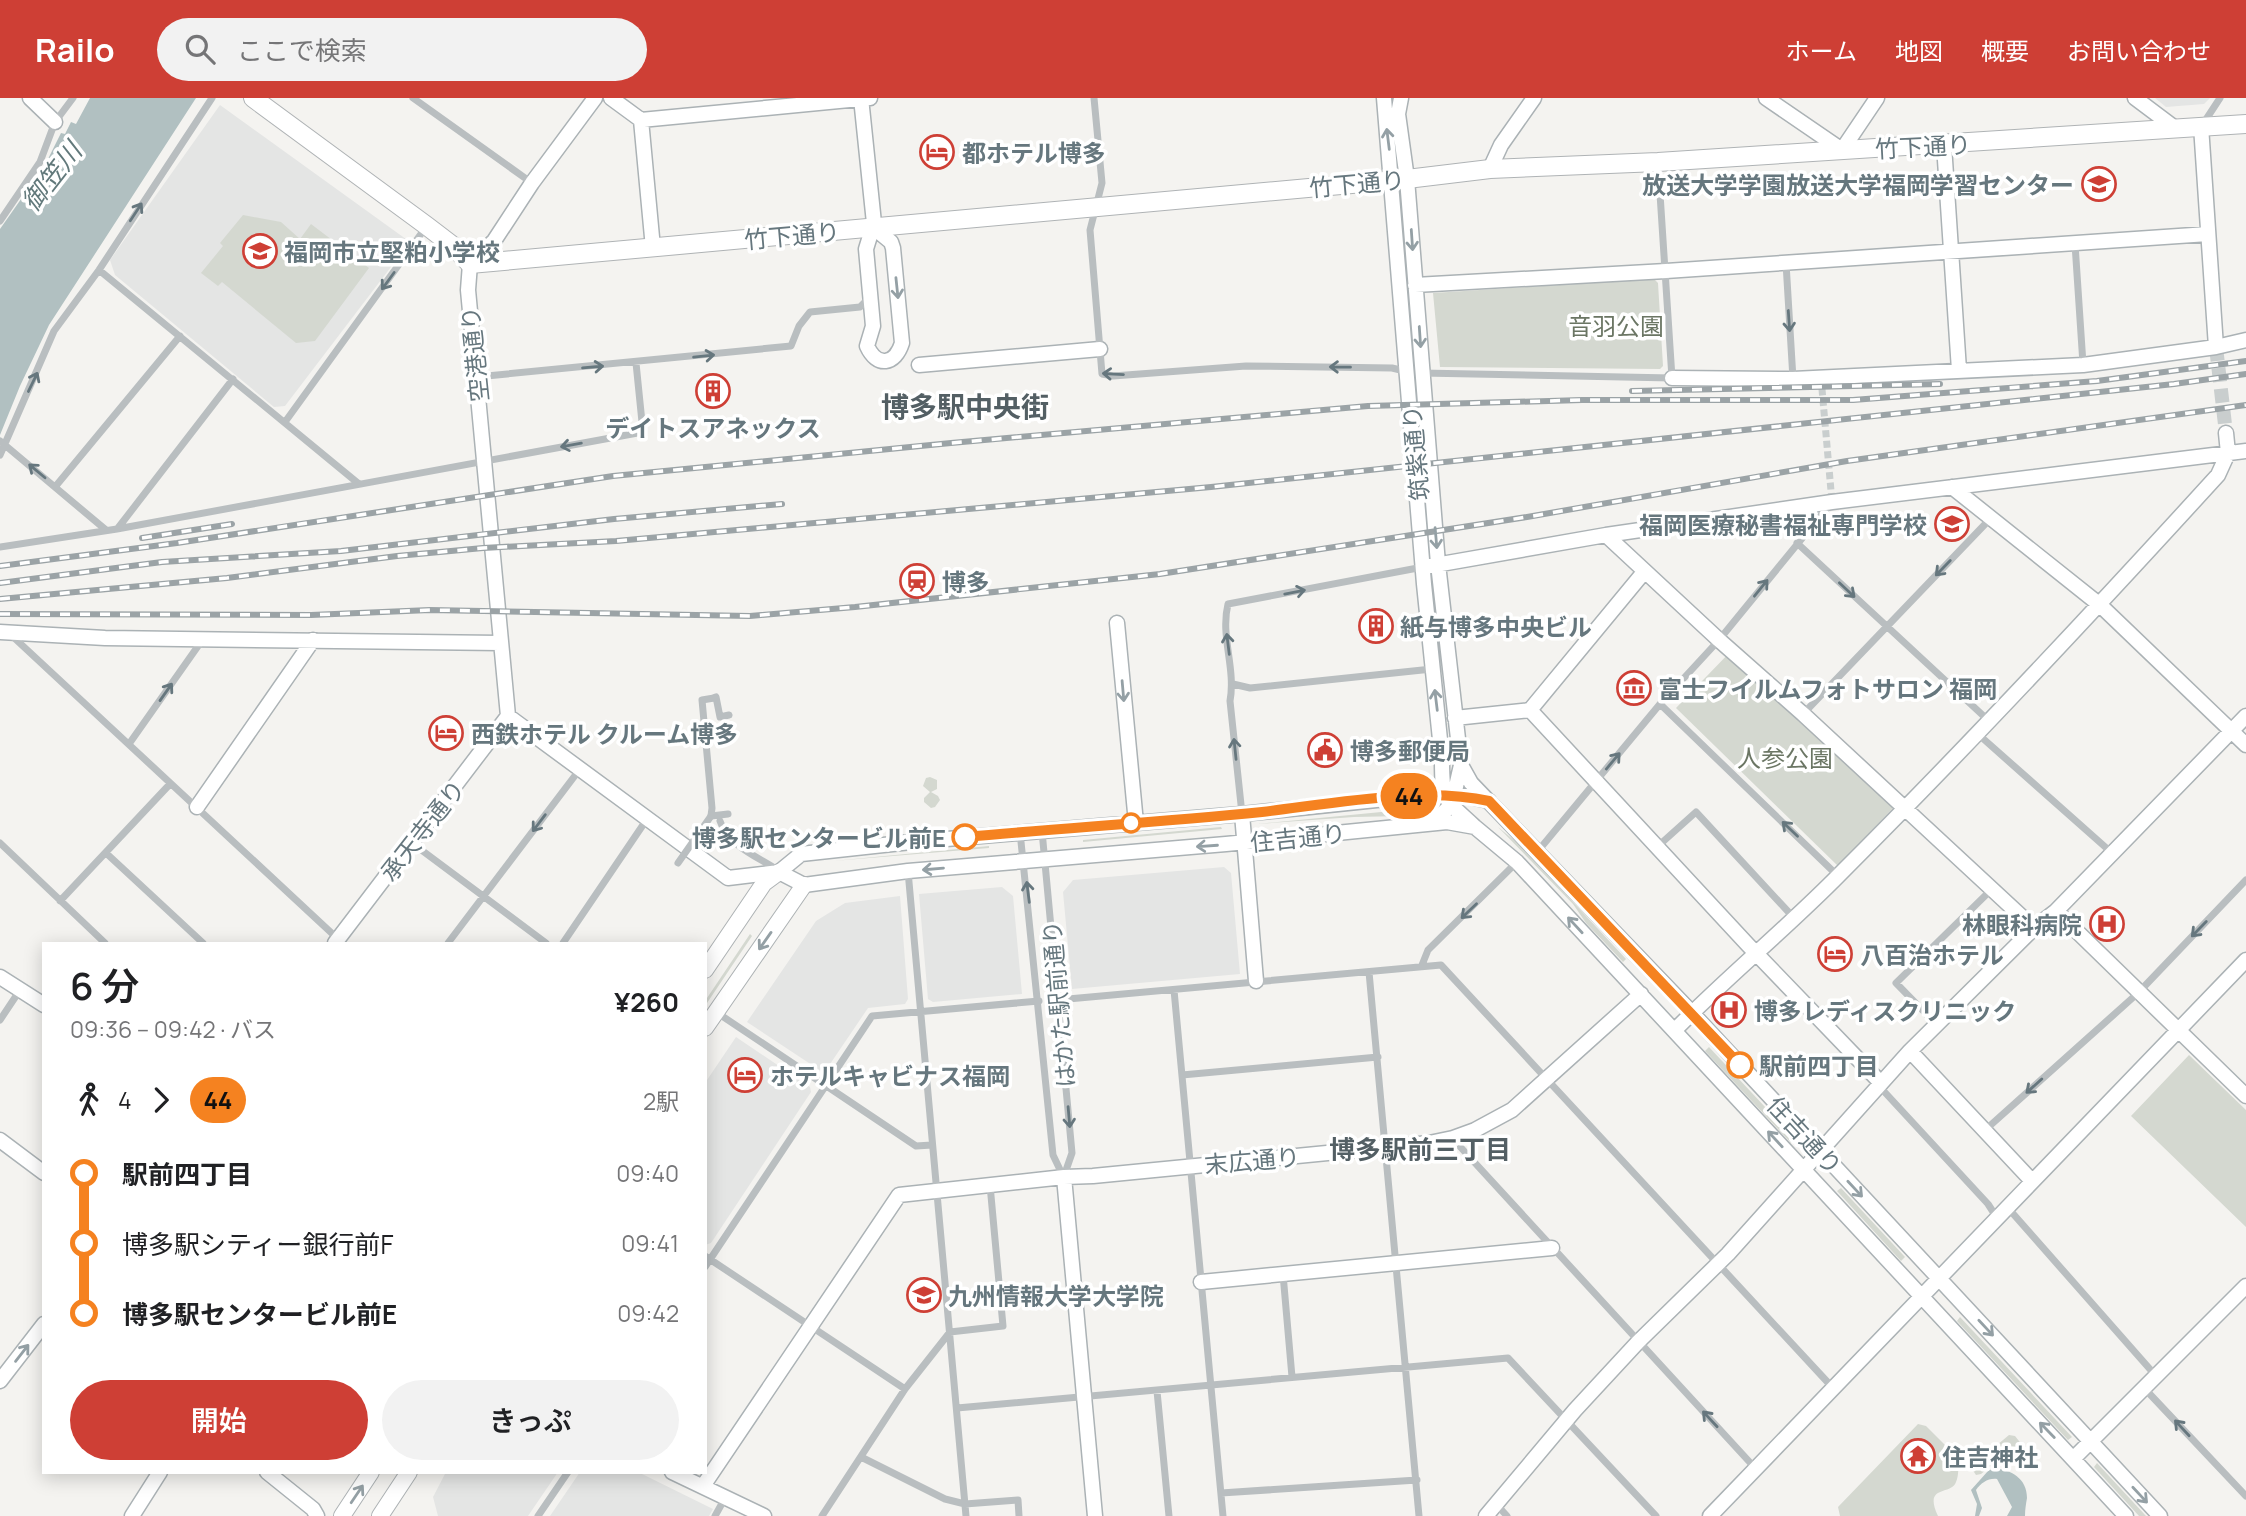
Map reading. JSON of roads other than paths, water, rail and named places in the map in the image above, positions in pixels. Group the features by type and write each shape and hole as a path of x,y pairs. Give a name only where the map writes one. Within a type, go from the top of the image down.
{"highway":[{"path":"253,98 427,226 453,246 470,264"},
{"name":"竹下通り","path":"470,264 1490,169 1944,145 2246,124"}],"main road":[{"path":"707,967 765,883 779,872"},
{"path":"707,1025 804,885"},
{"path":"342,1516 370,1474"},
{"path":"380,1516 408,1474"}],"street":[{"path":"30,98 55,122"},
{"path":"0,221 3,207 40,162 55,122 73,98"},
{"path":"0,455 2,443 54,331 99,270 212,98"},
{"path":"413,98 532,183"},
{"path":"470,264 494,240 595,98"},
{"path":"611,98 641,120 870,98"},
{"path":"861,98 874,228 866,249 873,326 867,346 872,356 881,361 891,360 899,354 902,343 893,248 891,242 874,228"},
{"path":"1094,98 1102,183 1090,230 1102,374 1113,376 1246,366 1793,379 2083,365 2216,347 2246,340"},
{"name":"筑紫通り","path":"1384,98 1415,285 1415,372"},
{"name":"筑紫通り","path":"1401,98 1398,114 1399,179 1431,566 1432,669 1442,768 1450,800"},
{"path":"1490,169 1502,145 1534,98"},
{"path":"1766,98 1842,150 1877,98"},
{"path":"2135,98 2175,128"},
{"path":"2216,347 2201,126 2220,98"},
{"path":"641,120 653,247"},
{"path":"1944,145 1959,370"},
{"path":"1658,162 1672,378"},
{"path":"285,422 427,226"},
{"path":"1415,285 1666,271 2208,234"},
{"path":"2075,244 2083,365"},
{"path":"1786,262 1793,379"},
{"name":"空港通り","path":"470,264 468,290 508,716"},
{"path":"99,270 359,484"},
{"path":"476,377 791,346 799,326 810,312 860,307 870,297"},
{"path":"55,486 180,336"},
{"path":"919,365 1100,349"},
{"path":"0,547 117,529 643,432 636,363"},
{"path":"117,529 233,379"},
{"path":"1675,1030 1839,876 1979,735 2100,605 2218,475 2228,453 2226,433"},
{"path":"2,443 106,530"},
{"path":"1256,981 1230,701 1233,684 1225,618 1228,604 1606,535 1832,502 2246,451"},
{"path":"1952,487 2100,605 2246,745"},
{"path":"1538,851 1660,704 1719,640 1832,502"},
{"path":"1803,714 1990,519"},
{"path":"1606,535 2034,928"},
{"path":"1797,543 1990,722"},
{"name":"筑紫通り","path":"1431,566 1461,765 1450,800"},
{"path":"1455,718 1530,710 1644,572"},
{"path":"1117,623 1136,823"},
{"path":"3,631 105,638 500,643"},
{"path":"3,631 197,807 336,941"},
{"path":"129,744 203,639"},
{"path":"197,807 313,640"},
{"path":"1233,684 1250,688 1432,669"},
{"path":"678,863 711,816 702,700 716,697 720,716 729,715"},
{"path":"1660,704 1839,876"},
{"path":"1530,710 1988,1204 2003,1213 2157,1376"},
{"path":"508,716 729,878 779,872"},
{"name":"承天寺通り","path":"336,941 508,716"},
{"path":"1486,1516 1567,1419 1638,1342 1718,1263 1910,1051 2034,928 2056,911 2246,716"},
{"path":"1979,735 2112,853"},
{"path":"1461,765 1471,783 1489,801"},
{"path":"1415,796 1438,785 1442,768"},
{"path":"450,942 580,769"},
{"path":"60,901 170,784"},
{"name":"住吉通り","path":"779,872 801,854 1020,832 1242,814 1415,796 1450,800 1466,796 1489,801 1692,1013 2160,1516"},
{"path":"1422,825 1435,821 1450,800 1475,827"},
{"path":"1657,847 1696,812 1794,918"},
{"path":"711,816 728,814"},
{"path":"564,942 648,819"},
{"path":"720,821 724,832 732,841 804,885"},
{"name":"住吉通り","path":"804,885 1044,858 1447,822 1475,827 1517,862 2126,1516"},
{"name":"はかた駅前通り","path":"1042,830 1072,1153 1064,1177"},
{"name":"はかた駅前通り","path":"1020,832 1053,1155 1064,1177 1095,1516"},
{"path":"0,843 104,942"},
{"path":"412,843 545,942"},
{"path":"106,853 202,942"},
{"path":"1422,965 1428,950 1517,862"},
{"path":"908,872 966,1516"},
{"path":"1984,1131 2138,993 2246,880"},
{"path":"1937,1025 1896,983 1992,890"},
{"path":"2056,911 2246,1096"},
{"path":"1710,1516 2246,960"},
{"path":"1057,1000 1441,965 1833,1388"},
{"path":"1369,972 1419,1516"},
{"path":"0,977 42,1004"},
{"path":"0,1020 20,990"},
{"path":"1174,990 1223,1516"},
{"name":"末広通り","path":"703,1486 899,1195 936,1189 1385,1148 1453,1138 1494,1121 1512,1110 1641,994"},
{"path":"905,1389 708,1257 827,1086 872,1016 1039,1002"},
{"path":"716,1012 916,1146 932,1145"},
{"path":"1910,1051 2032,1181"},
{"path":"1182,1075 1378,1056"},
{"path":"1453,1138 1756,1469"},
{"path":"0,1140 42,1171"},
{"path":"822,1516 905,1389 950,1332 1003,1326 990,1185"},
{"path":"1201,1282 1552,1248"},
{"path":"1283,1274 1292,1377"},
{"path":"2074,1458 2246,1286"},
{"path":"0,1381 42,1327"},
{"path":"957,1408 1508,1357 1656,1516"},
{"path":"2145,1389 2246,1496"},
{"path":"1157,1391 1169,1516"},
{"path":"861,1457 944,1499 965,1504 1018,1500 1019,1516"},
{"path":"132,1516 159,1474"},
{"path":"269,1474 313,1509 317,1516"},
{"path":"538,1516 567,1474"},
{"path":"677,1474 764,1516"},
{"path":"1220,1493 1417,1480"},
{"path":"715,1516 725,1497"},
{"path":"1497,1504 1507,1516"}],"water":[{"name":"御笠川","path":"90,98 196,98 49,325 0,435 0,229 45,165 61,133 65,134 71,122 76,124"},
{"path":"1994,1468 2012,1473 2021,1480 2027,1498 2025,1516 2007,1516 2012,1507 1997,1479 1994,1479 1980,1485 1976,1490 1982,1508 1979,1516 1975,1516 1977,1504 1971,1490"}],"tunnel":[{"path":"2216,347 2226,433"},
{"path":"1821,378 1832,502"}],"railway":[{"path":"0,566 177,543 613,476 951,443 1368,406 1582,400 1853,400 2097,381 2246,361"},
{"path":"0,599 227,578 483,548 616,541 1211,487 2174,384 2246,374"},
{"path":"1632,391 1940,384"},
{"path":"0,614 311,615 430,610 750,616 855,607 1160,574 1527,517 1847,461 2246,405"},
{"path":"0,583 162,562 341,551 614,519 782,504"},
{"path":"142,538 232,524"}],"place":[{"name":"都ホテル博多","path":"937,152"},
{"name":"放送大学学園放送大学福岡学習センター","path":"2099,184"},
{"name":"福岡市立堅粕小学校","path":"260,251"},
{"name":"デイトスアネックス","path":"713,391"},
{"name":"福岡医療秘書福祉専門学校","path":"1952,524"},
{"name":"博多","path":"917,581"},
{"name":"紙与博多中央ビル","path":"1376,626"},
{"name":"富士フイルムフォトサロン 福岡","path":"1634,688"},
{"name":"西鉄ホテル クルーム博多","path":"446,733"},
{"name":"博多郵便局","path":"1325,750"},
{"name":"博多駅センタービル前E","path":"965,837"},
{"name":"林眼科病院","path":"2107,924"},
{"name":"八百治ホテル","path":"1835,954"},
{"name":"博多レディスクリニック","path":"1729,1010"},
{"name":"駅前四丁目","path":"1740,1065"},
{"name":"ホテルキャビナス福岡","path":"745,1075"},
{"name":"九州情報大学大学院","path":"924,1295"},
{"name":"住吉神社","path":"1918,1456"}],"district":[{"name":"博多駅中央街","path":"965,406"},
{"name":"博多駅前三丁目","path":"1420,1149"}],"park label":[{"name":"音羽公園","path":"1616,325"},
{"name":"人参公園","path":"1785,757"}]}
